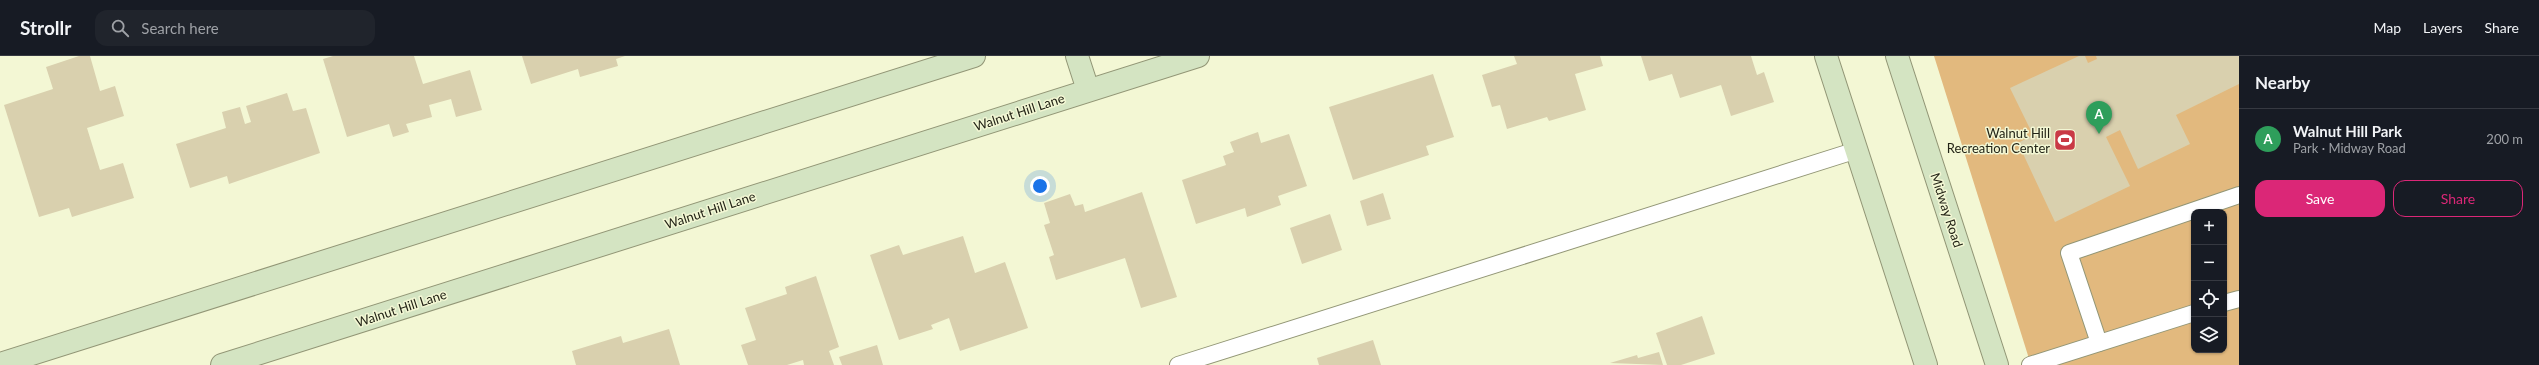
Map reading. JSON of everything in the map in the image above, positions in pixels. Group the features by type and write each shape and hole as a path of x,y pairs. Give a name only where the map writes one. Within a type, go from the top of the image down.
{"main road":[{"path":"0,364 974,56"},
{"path":"1077,56 1088,90"},
{"name":"Walnut Hill Lane","path":"222,365 1198,56"},
{"path":"1826,56 1926,365"},
{"name":"Midway Road","path":"1897,56 1997,365"}],"lane":[{"path":"1178,365 1857,150"},
{"path":"2099,343 2069,253 2239,195"},
{"path":"2227,302 2239,299"},
{"path":"2030,365 2191,314"}],"shaded area":[{"path":"1934,56 2239,56 2239,365 2031,365"}],"building":[{"path":"79,56 90,56 100,91 115,86 124,116 87,128 100,170 123,163 134,198 72,217 69,208 39,217 4,105 53,89 46,67"},
{"path":"333,56 414,56 423,84 470,70 482,110 456,117 451,99 429,105 432,117 406,124 409,132 393,137 389,124 347,137 323,59"},
{"path":"522,56 625,56 616,59 618,66 580,77 578,69 531,84"},
{"path":"1514,56 1600,56 1603,66 1575,74 1586,110 1549,121 1547,117 1507,129 1500,105 1492,107 1482,75 1517,64"},
{"path":"1641,56 1751,56 1757,75 1764,72 1774,102 1731,116 1721,85 1680,98 1672,74 1649,81"},
{"name":"Walnut Hill Recreation Center","path":"2079,56 2085,56 2088,63 2097,59 2096,56 2239,56 2239,84 2176,115 2190,144 2138,169 2120,130 2106,137 2130,186 2055,222 2018,143 2033,135 2010,88"},
{"path":"1433,74 1454,137 1426,146 1429,155 1353,180 1329,107"},
{"path":"287,93 293,111 306,108 320,153 229,184 227,176 190,188 176,144 226,128 222,112 240,107 245,124 251,122 246,106"},
{"path":"1258,132 1261,143 1289,134 1307,186 1278,196 1281,205 1247,217 1245,208 1196,224 1182,180 1226,165 1223,156 1234,152 1230,142"},
{"path":"1142,192 1177,297 1141,308 1125,258 1056,280 1049,257 1054,255 1044,225 1050,223 1044,203 1070,194 1075,206 1083,204 1085,212"},
{"path":"1383,193 1391,219 1367,226 1360,201"},
{"path":"1330,214 1342,250 1302,264 1290,228"},
{"path":"963,236 975,273 1005,262 1028,328 960,351 949,318 931,325 933,329 899,340 870,255 899,245 903,255"},
{"path":"816,276 839,347 829,351 834,365 804,365 803,360 787,365 748,365 741,345 756,340 745,308 787,294 785,287"},
{"path":"1702,316 1715,354 1681,365 1667,365 1656,333"},
{"path":"669,329 680,365 576,365 572,351 621,336 623,343"},
{"path":"1373,340 1381,365 1319,365 1317,358"},
{"path":"877,345 883,365 842,365 839,357"},
{"path":"1659,352 1663,365 1610,363 1637,355 1638,358"}],"place":[{"name":"Walnut Hill Park","path":"2099,134"},
{"name":"Walnut Hill Recreation Center","path":"2065,140"}]}
